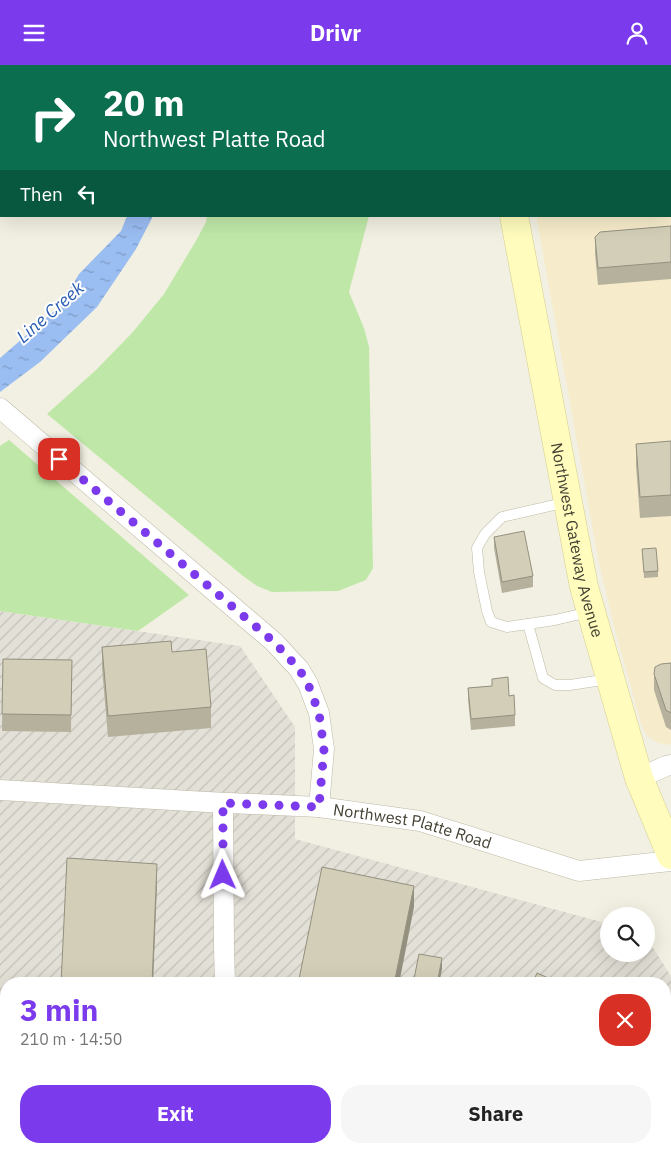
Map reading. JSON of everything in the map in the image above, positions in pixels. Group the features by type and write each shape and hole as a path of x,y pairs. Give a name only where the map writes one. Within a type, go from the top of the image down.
{"main road":[{"name":"Northwest Gateway Avenue","path":"514,217 584,587 640,779 671,855"}],"street":[{"path":"0,408 274,642 299,669 308,684 319,713 324,749 319,807"},
{"path":"640,779 671,765"},
{"name":"Northwest Platte Road","path":"0,790 319,807 420,821 579,871 671,861"},
{"path":"223,803 225,977"}],"lane":[{"path":"568,501 502,517 485,534 478,548 479,572 487,611 491,622 507,627 555,620 591,611"},
{"path":"528,624 543,677 555,685 570,685 611,679"}],"shaded area":[{"path":"537,217 671,217 671,744 669,745 658,743 647,736 642,727 615,630 599,563"},
{"path":"0,611 240,646 295,727 295,839 600,922 600,962 655,962 655,951 671,977 0,977"}],"green space":[{"path":"207,217 369,217 349,292 364,328 369,347 373,568 366,580 338,591 272,592 257,586 47,414 96,370 132,333 164,294 206,222"},
{"path":"9,440 189,595 138,631 0,611 0,446"}],"water":[{"path":"127,217 152,217 136,249 97,307 40,362 0,392 0,358 60,306 79,274 121,231"}],"building":[{"path":"671,226 671,262 598,268 595,237 600,232"},
{"path":"671,441 671,495 640,497 636,444"},
{"path":"524,531 533,576 502,582 494,537"},
{"path":"656,548 658,571 644,572 642,549"},
{"path":"171,641 172,652 206,649 211,707 108,716 102,647"},
{"path":"3,659 72,660 71,715 2,714"},
{"path":"671,663 671,713 666,710 654,674 655,667"},
{"path":"508,677 509,696 514,695 515,715 471,719 468,688 492,686 492,679"},
{"path":"67,858 157,864 152,977 61,977"},
{"path":"322,867 414,886 395,977 299,977"},
{"path":"419,954 442,958 438,977 414,977"},
{"path":"537,973 546,977 535,977"}],"route":[{"path":"59,459 274,642 299,669 308,684 319,713 324,749 319,807 223,803 223,875"}],"water label":[{"name":"Line Creek","path":"50,312"}]}
